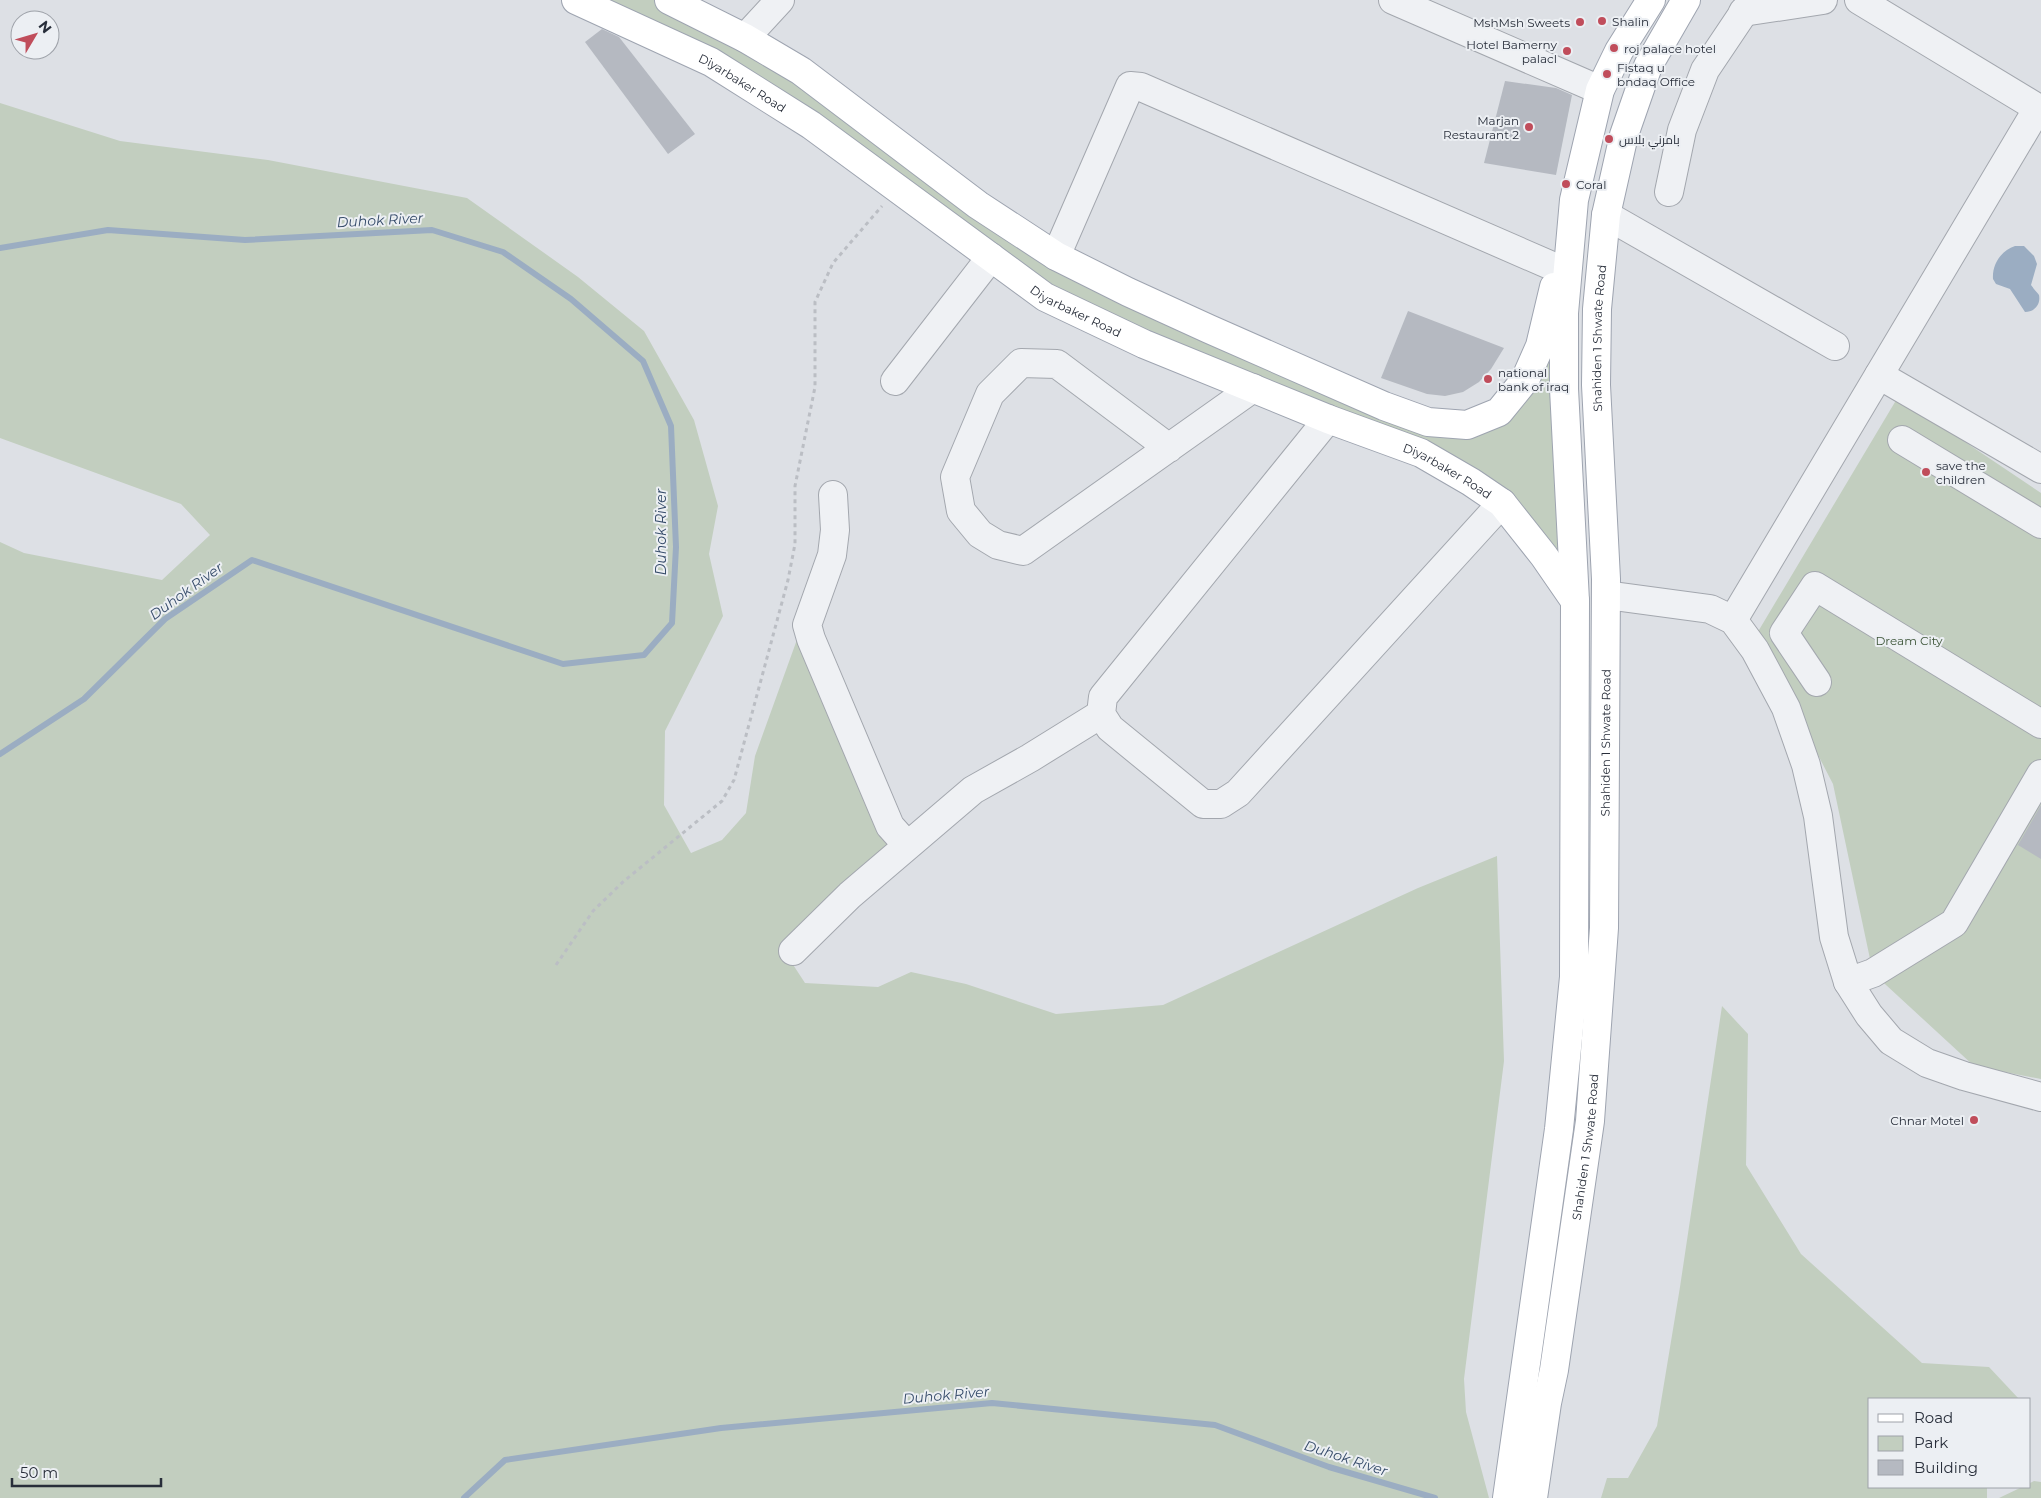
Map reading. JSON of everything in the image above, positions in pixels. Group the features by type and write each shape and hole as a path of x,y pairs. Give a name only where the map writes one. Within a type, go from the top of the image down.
{"main road":[{"name":"Diyarbaker Road","path":"576,0 712,62 812,126 1045,297 1144,344 1328,419 1421,453 1471,482 1502,503 1544,556 1575,601"},
{"path":"669,0 745,38 801,71 978,205 1056,256 1128,292 1256,350 1384,406 1428,422 1467,425 1499,412 1525,380 1540,346 1574,200"},
{"name":"Shahiden 1 Shwate Road","path":"1533,1498 1534,1399 1574,977 1575,601 1564,389 1564,313 1574,200 1600,90 1619,51 1651,0"},
{"name":"Shahiden 1 Shwate Road","path":"1507,1498 1534,1399 1554,1370 1590,1121 1596,1044 1604,928 1606,594 1596,385 1596,309 1606,215 1624,135 1648,66 1686,0"},
{"path":"1248,386 1256,350"}],"street":[{"path":"745,38 780,0"},
{"path":"1669,192 1682,130 1705,70 1747,6 1823,0"},
{"path":"1733,620 2039,109 1859,0"},
{"path":"1404,2 1600,90"},
{"path":"1056,256 1130,86 1141,87 1559,269"},
{"path":"1606,215 1836,346"},
{"path":"895,381 991,257"},
{"path":"1169,448 1057,364 1020,363 990,394 955,477 961,510 980,534 998,545 1023,551 1169,448 1248,386"},
{"path":"1879,375 2041,469"},
{"path":"1328,419 1103,697 1101,714 1110,728 1203,804 1221,804 1238,793 1502,503"},
{"path":"1902,440 2041,524"},
{"path":"833,495 835,530 832,555 807,625 811,639 890,826 907,845"},
{"path":"1817,682 1784,633 1816,586 2041,724"},
{"path":"1606,594 1710,609 1733,620 1754,650 1786,708 1806,765 1818,816 1834,937 1848,982 1869,1015 1891,1041 1927,1064 2041,1097"},
{"path":"793,952 850,896 973,790 1030,758 1101,714"},
{"path":"1848,982 1873,972 1954,923 2041,774"}],"path":[{"path":"556,965 592,910 624,881 722,801 734,780 788,580 795,544 795,486 815,387 815,302 833,263 897,188"}],"green space":[{"path":"576,0 669,0 978,205 1428,422 1499,412 1550,301 1575,601 1502,503 1045,297 811,125"},
{"path":"0,103 120,141 268,160 467,198 578,277 644,331 694,420 718,506 709,554 723,616 665,731 664,805 691,853 722,840 746,813 755,756 799,634 892,847 788,957 805,983 878,987 911,972 966,984 1056,1014 1163,1005 1418,888 1497,856 1504,1061 1464,1379 1466,1412 1489,1498 0,1498 0,542 24,553 162,580 210,535 181,504 0,438"},
{"name":"Dream City","path":"1898,397 2041,493 2041,1079 1974,1066 1873,973 1833,784 1756,635"},
{"path":"1722,1006 1748,1034 1746,1165 1801,1254 1922,1363 1989,1367 2018,1398 1868,1398 1868,1488 1987,1488 1987,1498 1601,1498 1607,1478 1628,1478 1657,1426"},
{"path":"2031,1482 2041,1482 2041,1498 1999,1498 2020,1488 2031,1488"}],"water":[{"path":"2015,246 2024,246 2034,256 2037,264 2031,285 2039,295 2039,302 2036,307 2028,312 2025,312 2010,289 1996,284 1993,279 1994,268 1998,259"}],"building":[{"path":"602,29 619,37 695,134 668,154 585,42"},
{"name":"Marjan Restaurant 2","path":"1505,81 1556,88 1572,95 1556,175 1484,163"},
{"path":"1408,311 1504,348 1491,369 1479,382 1463,392 1445,396 1427,394 1381,378"},
{"path":"2041,805 2041,859 2018,845"}],"waterway":[{"name":"Duhok River","path":"0,248 108,230 245,240 432,230 503,252 571,299 643,361 671,426 676,547 672,623 644,655 563,664 252,560 165,619 84,699 0,754"},
{"name":"Duhok River","path":"464,1498 505,1460 721,1428 992,1403 1215,1425 1329,1467 1435,1498"}],"place":[{"name":"Shalin","path":"1602,21"},
{"name":"MshMsh Sweets","path":"1580,22"},
{"name":"roj palace hotel","path":"1614,48"},
{"name":"Hotel Bamerny palacl","path":"1567,51"},
{"name":"Fistaq u bndaq Office","path":"1607,74"},
{"name":"Marjan Restaurant 2","path":"1529,127"},
{"name":"بامرني بلاس","path":"1609,139"},
{"name":"Coral","path":"1566,184"},
{"name":"national bank of iraq","path":"1488,379"},
{"name":"save the children","path":"1926,472"},
{"name":"Chnar Motel","path":"1974,1120"}]}
